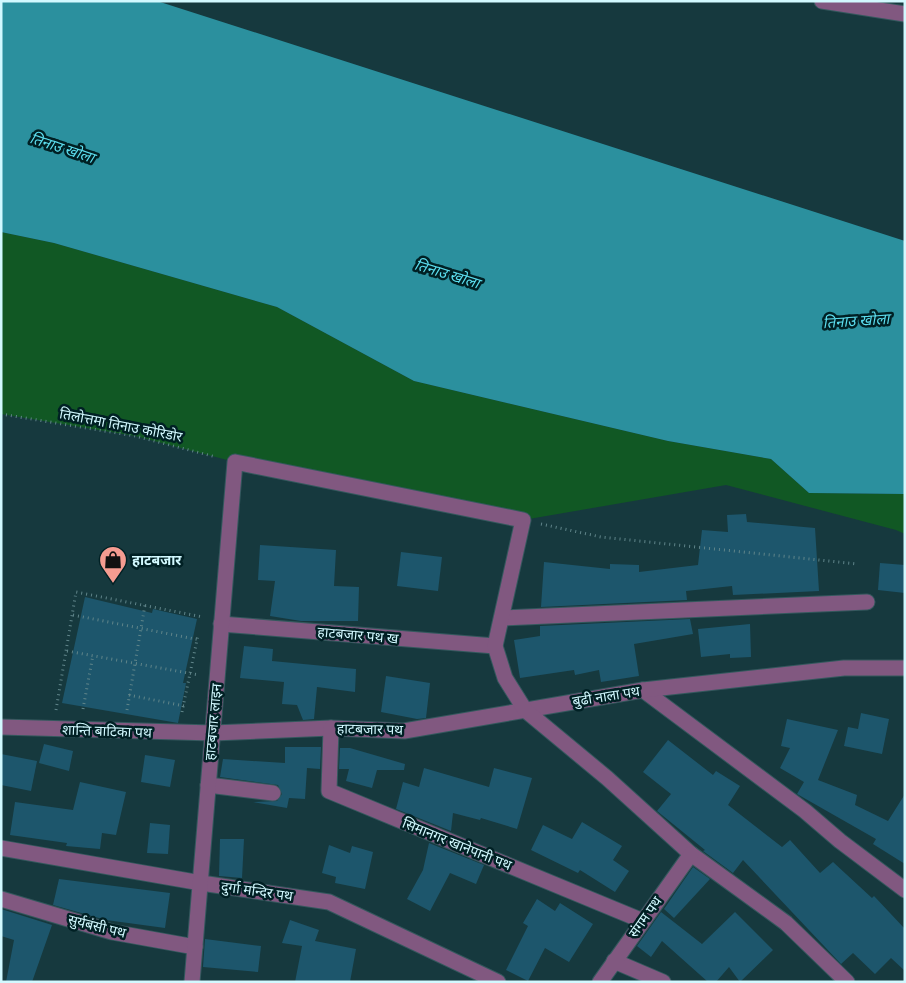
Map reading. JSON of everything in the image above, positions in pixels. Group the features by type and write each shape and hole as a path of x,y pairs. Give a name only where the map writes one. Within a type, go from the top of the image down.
{"street":[{"path":"822,1 905,14"},
{"path":"235,462 523,520 495,646 505,678 525,710 607,778 690,854 786,923 847,982"},
{"name":"हाटबजार लाइन","path":"195,981 195,947 200,882 235,462"},
{"path":"502,618 867,602"},
{"name":"हाटबजार पथ ख","path":"222,624 495,646"},
{"name":"बुढी नाला पथ","path":"525,710 643,690 844,668 905,668"},
{"path":"643,690 805,811 840,841 905,890"},
{"name":"हाटबजार पथ","path":"213,733 331,728 404,731 525,710"},
{"name":"शान्ति बाटिका पथ","path":"1,727 213,733"},
{"name":"सिमानगर खानेपानी पथ","path":"331,728 329,791 643,920"},
{"path":"208,785 273,793"},
{"name":"दुर्गा मन्दिर पथ","path":"1,848 329,902 498,982"},
{"name":"संगम पथ","path":"600,982 690,854"},
{"name":"सुर्यबंसी पथ","path":"1,899 112,932 195,947"},
{"path":"614,961 663,982"}],"path":[{"name":"तिलोत्तमा तिनाउ कोरिडोर","path":"1,414 135,436 235,462"},
{"path":"523,520 601,538 856,564"},
{"path":"56,711 76,592 203,617 201,624"},
{"path":"124,731 145,605"},
{"path":"73,615 220,644"},
{"path":"182,714 199,632"},
{"path":"67,651 217,679"},
{"path":"82,714 93,655"},
{"path":"129,695 184,706"}],"green space":[{"path":"1,232 54,243 277,307 414,381 668,441 771,459 809,493 905,494 905,534 726,485 523,520 235,462 135,436 1,414"}],"water":[{"name":"तिनाउ खोला","path":"1,1 157,1 905,241 905,494 809,493 771,459 668,441 414,381 277,307 54,243 1,232"}],"building":[{"path":"746,514 747,522 815,528 819,591 733,595 732,586 686,591 687,600 541,607 544,562 610,569 610,564 639,565 639,572 698,565 702,530 728,532 727,515"},
{"path":"260,545 336,550 334,586 359,587 358,621 301,621 270,616 275,581 258,580"},
{"path":"401,552 442,557 438,591 397,586"},
{"path":"880,563 905,565 905,593 878,590"},
{"path":"85,597 152,613 153,609 197,619 183,683 186,683 178,723 62,703"},
{"path":"690,619 693,634 634,644 639,676 601,682 599,670 575,675 574,670 520,678 514,640 540,636 540,626"},
{"path":"750,624 751,657 730,658 730,654 701,657 698,629"},
{"path":"244,646 273,649 272,661 356,669 355,692 317,687 314,719 303,720 297,705 282,704 284,682 240,678"},
{"path":"386,676 430,683 426,718 417,719 381,712"},
{"path":"861,713 889,719 882,754 844,746 848,727 858,729"},
{"path":"787,719 838,730 818,780 857,795 855,805 888,821 905,794 905,864 873,844 876,839 797,794 804,782 780,768 790,748 781,746"},
{"path":"668,740 713,775 716,771 740,786 728,805 782,847 790,840 820,873 833,862 872,898 874,896 905,929 905,971 891,958 875,974 853,953 841,964 743,860 733,873 703,851 705,850 657,811 671,794 643,772"},
{"path":"44,744 73,751 69,771 39,763"},
{"path":"285,747 321,747 320,769 307,768 305,799 289,798 287,808 253,802 277,801 282,794 278,785 220,777 223,759 285,763"},
{"path":"340,748 350,748 405,764 404,770 377,770 372,788 346,781 349,769 339,769"},
{"path":"1,754 37,761 31,791 1,785"},
{"path":"145,755 175,760 170,787 141,782"},
{"path":"424,768 489,787 494,768 532,778 517,829 481,818 480,820 453,813 451,831 396,809 403,782 419,787"},
{"path":"80,782 126,792 116,835 102,833 100,849 66,846 67,843 10,835 15,802 73,810"},
{"path":"582,822 622,846 613,860 629,871 615,892 580,870 578,873 531,850 543,825 572,839"},
{"path":"150,823 170,825 168,854 147,853"},
{"path":"220,839 244,839 242,878 219,876"},
{"path":"429,843 484,865 476,884 450,873 430,911 407,899 423,870"},
{"path":"329,845 350,853 352,846 373,852 365,889 335,883 336,877 322,873"},
{"path":"693,867 710,879 674,918 664,909"},
{"path":"59,879 170,893 165,928 106,920 53,905"},
{"path":"537,899 555,911 560,903 593,924 569,962 545,948 528,981 506,970 528,926 523,923"},
{"path":"1,909 52,925 32,982 6,982 14,940 1,936"},
{"path":"661,912 702,944 735,912 773,950 740,982 729,967 716,982 708,982 662,941 651,957 637,946"},
{"path":"290,920 319,930 315,941 356,949 350,982 295,982 302,946 282,943"},
{"path":"205,939 261,946 258,972 203,967"}],"place":[{"name":"हाटबजार","path":"113,584"}]}
